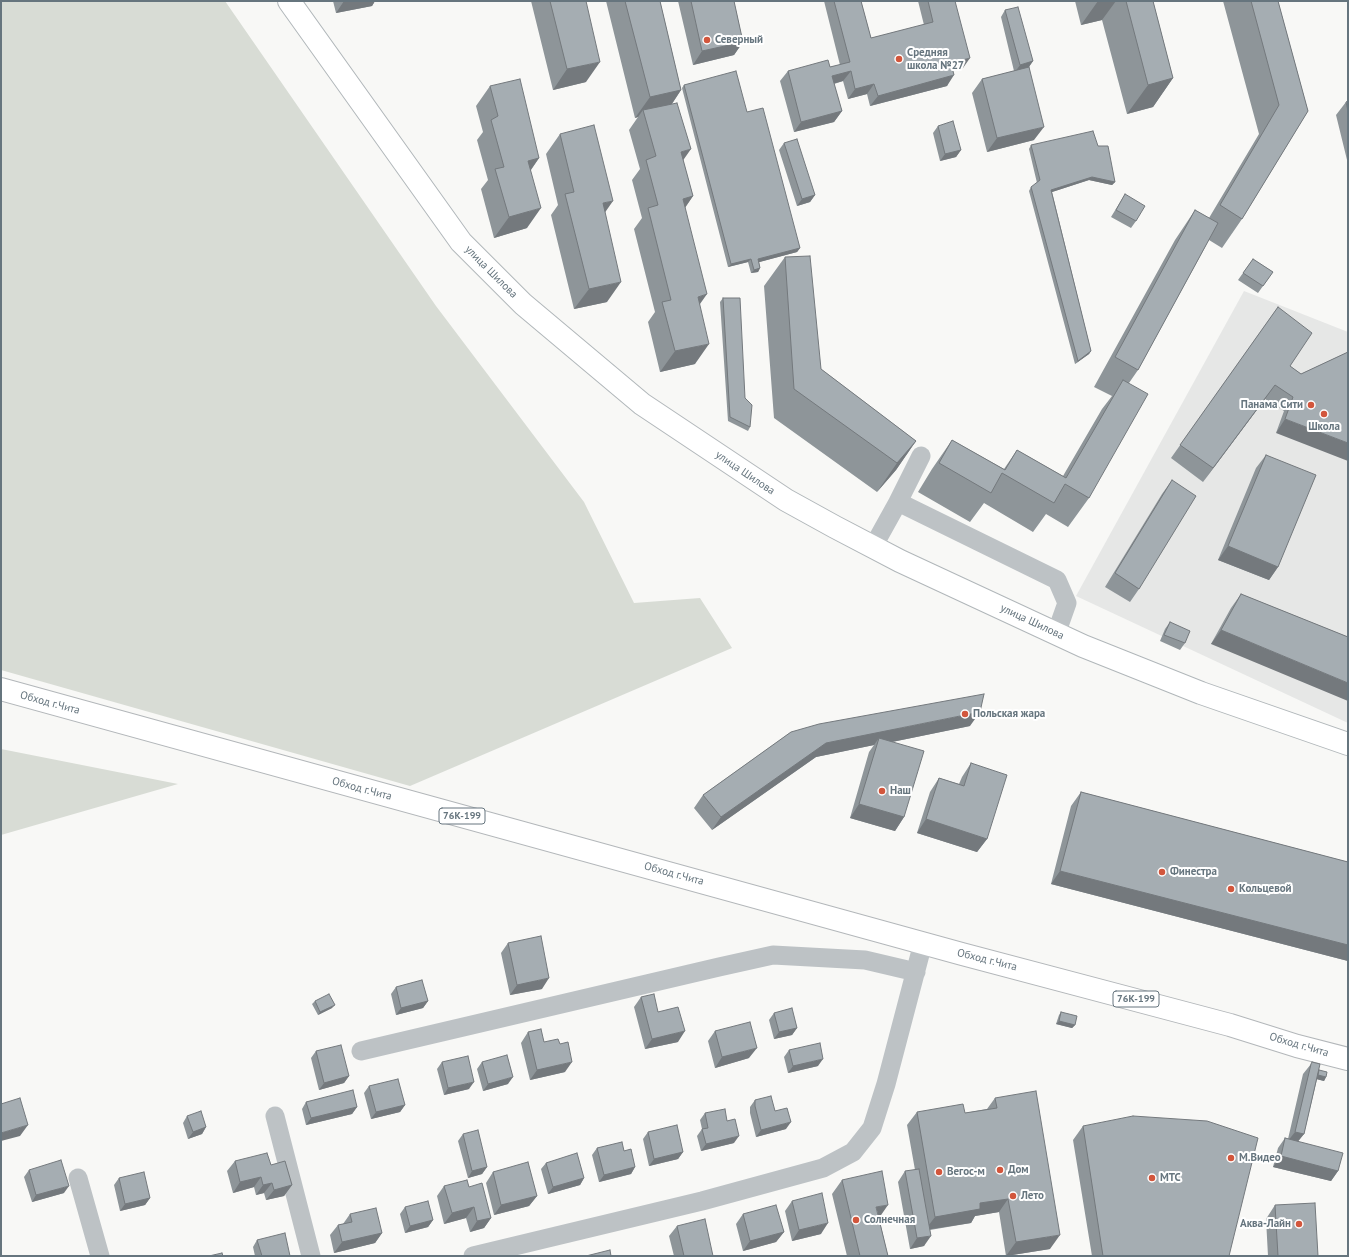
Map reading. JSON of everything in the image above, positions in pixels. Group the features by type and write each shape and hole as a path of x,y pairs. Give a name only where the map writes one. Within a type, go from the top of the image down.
{"main road":[{"name":"улица Шилова","path":"289,1 461,242 523,304 642,404 786,500 900,561 1090,649 1201,693 1348,744"},
{"name":"Обход г.Чита","path":"1,689 923,943 1230,1024 1297,1046 1348,1059"}],"street":[{"path":"873,547 898,502 920,456"},
{"path":"898,502 1057,580 1067,603 1056,634"},
{"path":"473,1256 702,1201 823,1168 853,1152 872,1128 886,1084 923,943"},
{"path":"361,1051 774,955 865,960 916,972"},
{"path":"275,1116 311,1256"},
{"path":"78,1178 100,1256"}],"shaded area":[{"path":"1,1 225,1 436,306 584,502 634,603 700,598 732,648 410,786 1,670"},
{"path":"1244,291 1348,332 1348,723 1076,596"},
{"path":"1,749 178,784 1,835"}],"building":[{"path":"550,1 586,1 600,62 567,69"},
{"path":"625,1 660,1 681,90 650,97"},
{"path":"691,1 734,1 743,42 702,51"},
{"name":"Средняя школа №27","path":"834,1 861,1 871,38 933,22 928,1 955,1 970,58 951,63 954,75 878,96 874,84 855,89 851,71 832,76 842,111 801,122 788,71 828,60 830,67 850,62"},
{"path":"1126,1 1153,1 1173,78 1148,85"},
{"path":"1251,1 1278,1 1308,111 1242,219 1220,205 1279,105"},
{"path":"1018,7 1033,61 1020,65 1005,10"},
{"path":"1029,67 1044,127 997,138 982,79"},
{"path":"736,71 747,112 763,108 800,248 758,259 760,268 754,270 751,259 731,264 684,85"},
{"path":"520,79 539,158 528,161 541,208 509,217 495,169 504,167 491,120 498,116 490,86"},
{"path":"677,103 691,149 681,152 693,196 683,199 707,294 698,297 709,344 675,351 662,302 671,300 648,208 658,205 646,160 656,156 643,110"},
{"path":"953,121 961,150 945,154 938,126"},
{"path":"594,125 613,201 603,203 621,282 589,289 565,194 574,192 560,134"},
{"path":"1093,131 1098,146 1108,146 1115,182 1092,177 1051,190 1091,351 1078,361 1031,187 1040,180 1031,145"},
{"path":"797,139 815,195 802,199 784,143"},
{"path":"1125,194 1145,206 1136,221 1116,210"},
{"path":"1195,210 1218,223 1138,370 1115,357"},
{"path":"810,256 821,369 916,441 897,463 794,389 785,257"},
{"path":"1253,259 1273,272 1263,286 1243,273"},
{"path":"723,298 740,298 745,398 752,405 750,427 730,417"},
{"name":"Панама Сити","path":"1278,307 1312,333 1290,366 1301,374 1348,352 1348,443 1285,419 1293,397 1275,385 1213,468 1180,445"},
{"path":"1123,380 1148,394 1089,498 1065,484 1054,503 1002,473 991,493 939,463 952,440 1005,470 1017,450 1066,478"},
{"path":"1266,455 1316,475 1278,567 1228,546"},
{"path":"1172,480 1196,496 1139,589 1115,573"},
{"path":"1241,594 1348,637 1348,683 1221,630"},
{"path":"1170,622 1190,631 1185,643 1164,635"},
{"path":"984,694 980,712 826,743 721,817 703,795 791,732 819,724"},
{"name":"Наш","path":"879,738 924,751 904,817 859,804"},
{"path":"971,763 1007,775 987,839 926,819 939,778 964,786"},
{"name":"Кольцевой","path":"1081,792 1348,862 1348,945 1060,871"},
{"path":"541,936 549,978 517,985 508,943"},
{"path":"422,980 428,1001 401,1008 396,987"},
{"path":"329,994 335,1005 320,1012 315,1001"},
{"path":"654,994 658,1012 678,1007 685,1031 652,1039 641,997"},
{"path":"792,1008 797,1028 779,1032 774,1013"},
{"path":"1061,1012 1077,1016 1075,1025 1059,1021"},
{"path":"750,1022 757,1048 722,1057 715,1031"},
{"path":"541,1029 544,1042 558,1039 560,1044 568,1042 572,1062 537,1070 528,1032"},
{"path":"820,1043 823,1059 793,1066 789,1050"},
{"path":"341,1045 349,1076 324,1083 316,1051"},
{"path":"507,1055 513,1077 488,1084 482,1062"},
{"path":"468,1056 474,1082 448,1088 442,1062"},
{"path":"1312,1062 1320,1064 1304,1134 1295,1132"},
{"path":"1319,1070 1327,1072 1326,1077 1318,1075"},
{"path":"398,1079 405,1105 376,1112 369,1086"},
{"path":"353,1090 357,1107 311,1118 306,1102"},
{"path":"1036,1091 1060,1235 1016,1242 1008,1199 980,1203 980,1209 935,1217 917,1112 963,1104 965,1113 997,1108 995,1098"},
{"path":"771,1096 775,1111 787,1108 791,1122 761,1130 755,1100"},
{"path":"20,1098 28,1125 1,1133 1,1104"},
{"path":"725,1109 727,1121 735,1119 739,1136 706,1144 702,1129 708,1128 705,1113"},
{"path":"201,1111 206,1127 193,1132 187,1116"},
{"path":"1133,1116 1207,1121 1258,1138 1229,1256 1103,1256 1083,1126"},
{"path":"677,1125 683,1152 654,1159 648,1132"},
{"path":"478,1130 487,1167 472,1171 463,1134"},
{"path":"1285,1138 1343,1153 1338,1171 1281,1156"},
{"path":"622,1142 624,1151 631,1149 635,1167 604,1175 597,1148"},
{"path":"267,1153 271,1165 285,1161 292,1185 274,1190 272,1183 263,1185 261,1177 240,1182 235,1161"},
{"path":"577,1153 584,1178 553,1187 546,1163"},
{"path":"61,1160 69,1186 36,1195 29,1170"},
{"path":"528,1162 537,1196 501,1205 493,1172"},
{"path":"919,1169 931,1236 917,1238 905,1171"},
{"path":"882,1171 888,1205 876,1207 888,1256 860,1256 842,1180"},
{"path":"144,1172 150,1198 125,1204 119,1178"},
{"path":"467,1180 469,1187 482,1183 491,1218 477,1221 474,1207 452,1213 444,1186"},
{"path":"822,1193 828,1223 799,1230 792,1201"},
{"path":"428,1201 433,1220 410,1226 405,1207"},
{"path":"1315,1203 1318,1256 1278,1256 1275,1205"},
{"path":"776,1205 784,1232 750,1241 743,1214"},
{"path":"376,1208 382,1233 342,1242 338,1225 352,1222 350,1214"},
{"path":"705,1219 713,1256 684,1256 677,1226"},
{"path":"285,1233 290,1256 262,1256 257,1240"},
{"path":"610,1250 611,1256 586,1256"},
{"path":"222,1253 223,1256 209,1256"}],"place":[{"name":"Северный","path":"707,40"},
{"name":"Средняя школа №27","path":"899,59"},
{"name":"Панама Сити","path":"1311,405"},
{"name":"Школа","path":"1324,414"},
{"name":"Польская жара","path":"965,714"},
{"name":"Наш","path":"882,791"},
{"name":"Финестра","path":"1162,872"},
{"name":"Кольцевой","path":"1231,889"},
{"name":"М.Видео","path":"1231,1158"},
{"name":"Дом","path":"1000,1170"},
{"name":"Вегос-м","path":"939,1172"},
{"name":"МТС","path":"1152,1178"},
{"name":"Лето","path":"1013,1196"},
{"name":"Солнечная","path":"856,1220"},
{"name":"Аква-Лайн","path":"1299,1224"}]}
